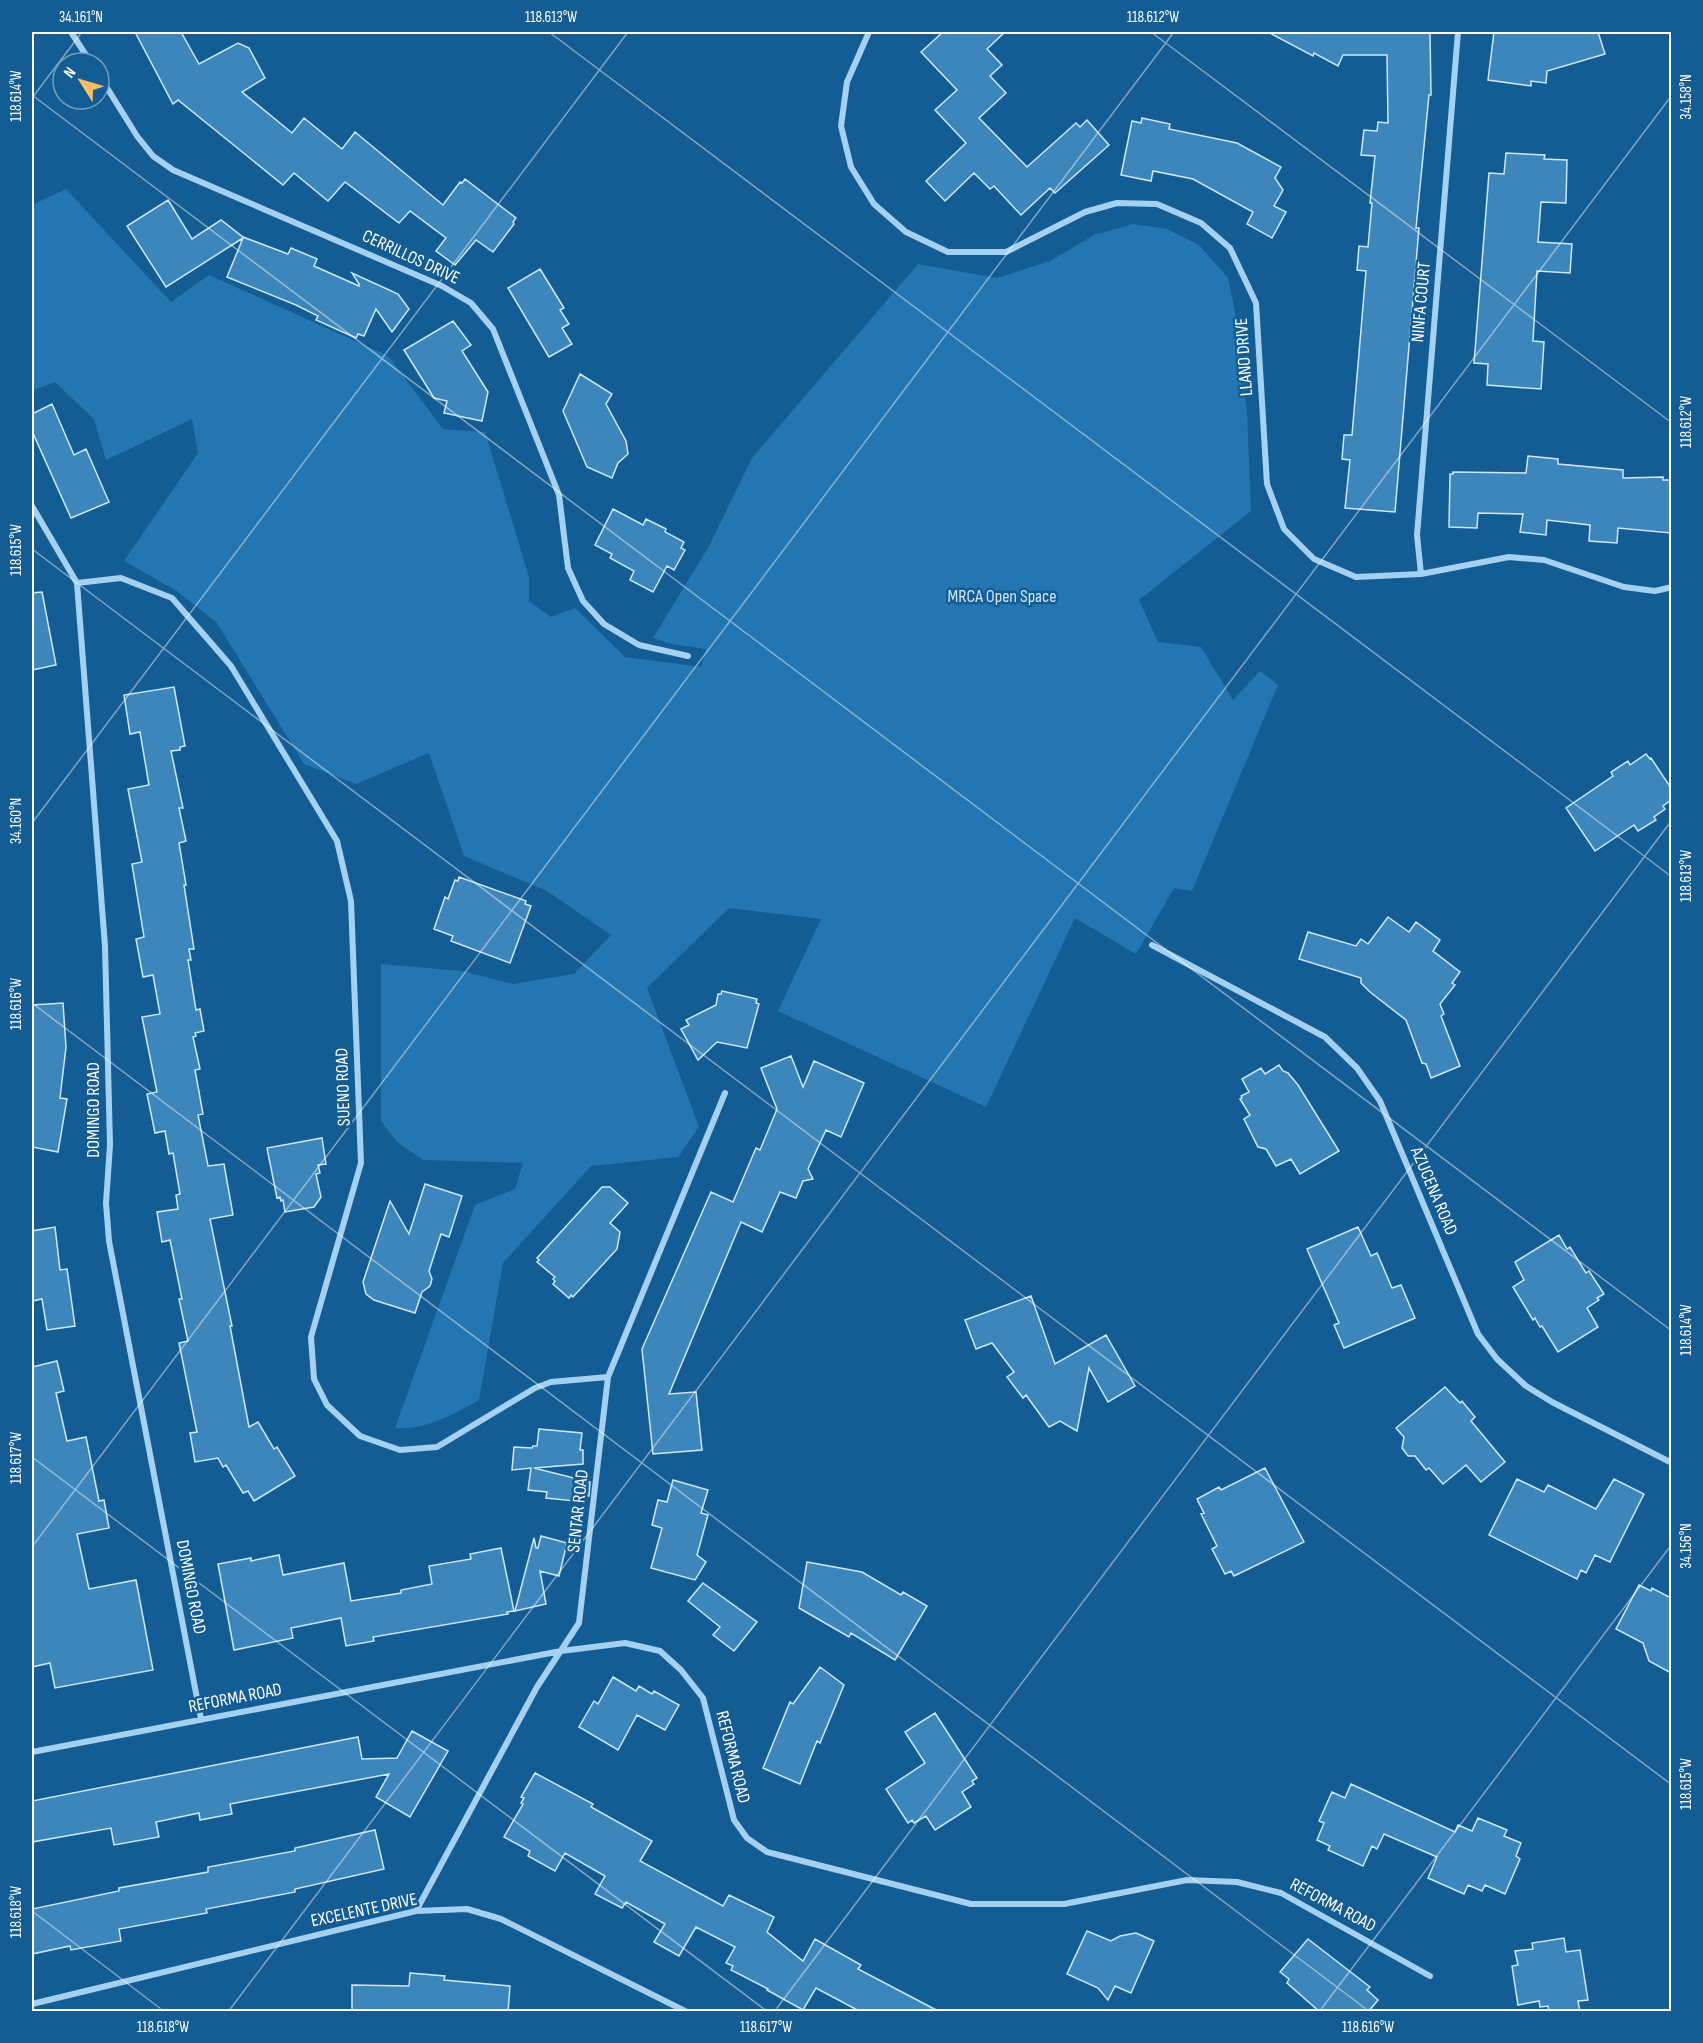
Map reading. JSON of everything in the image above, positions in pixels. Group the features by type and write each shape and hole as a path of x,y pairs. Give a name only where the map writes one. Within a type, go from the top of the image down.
{"street":[{"path":"71,32 83,51"},
{"name":"LLANO DRIVE","path":"869,32 847,82 841,126 851,167 874,204 906,232 948,252 1006,252 1085,212 1116,203 1157,204 1201,223 1230,248 1256,303 1268,484 1284,529 1314,559 1356,577 1421,574 1509,557 1544,561 1624,587 1655,591 1671,587"},
{"name":"NINFA COURT","path":"1421,574 1417,535 1458,32"},
{"name":"CERRILLOS DRIVE","path":"111,94 153,156 173,170 442,286 471,303 494,329 559,495 568,568 583,601 604,624 639,645 688,656"},
{"name":"DOMINGO ROAD","path":"32,506 77,583 105,946 110,1145 106,1203 109,1241 201,1719"},
{"name":"SUENO ROAD","path":"77,583 121,578 172,598 231,666 337,841 351,901 361,1163 311,1337 314,1379 327,1405 360,1436 400,1450 437,1447 534,1388 551,1382 608,1377"},
{"name":"AZUCENA ROAD","path":"1152,945 1324,1037 1357,1068 1380,1101 1475,1328 1497,1359 1526,1386 1552,1402 1671,1463"},
{"name":"SENTAR ROAD","path":"416,1911 537,1687 579,1623 608,1377 725,1093"},
{"name":"REFORMA ROAD","path":"32,1752 561,1651 625,1643 660,1651 681,1670 703,1698 734,1820 747,1838 767,1852 971,1904 1064,1904 1187,1880 1237,1882 1281,1893 1430,1976"},
{"name":"EXCELENTE DRIVE","path":"32,2004 416,1911 467,1910 501,1919 687,2012"}],"green space":[{"name":"MRCA Open Space","path":"66,189 171,302 209,275 388,356 443,429 485,432 529,577 529,601 551,617 575,608 625,657 701,667 706,649 672,644 653,638 708,548 752,458 918,264 997,278 1050,261 1094,235 1133,224 1167,229 1199,245 1228,278 1235,311 1247,412 1251,511 1139,600 1158,642 1201,647 1233,700 1260,671 1278,685 1192,891 1174,888 1136,954 1075,918 986,1107 778,1011 821,919 729,908 647,988 699,1127 678,1157 591,1166 503,1263 479,1400 429,1424 395,1428 475,1205 515,1189 523,1163 423,1160 397,1142 381,1121 381,964 462,971 513,984 574,974 611,935 547,891 464,856 429,753 356,784 304,764 217,623 177,591 124,561 198,453 192,419 106,460 94,419 55,382 32,391 32,205"}],"building":[{"path":"135,32 181,32 199,64 238,43 249,48 265,78 242,92 292,133 304,118 342,149 355,132 443,205 460,182 462,183 465,179 516,218 514,224 493,252 476,240 455,265 436,251 446,238 410,211 399,223 345,182 328,201 294,173 283,185 178,100 173,104"},
{"path":"943,32 1005,32 987,49 1002,65 990,76 1006,93 979,118 1027,167 1076,123 1080,127 1087,120 1109,145 1055,193 1050,188 1021,215 994,186 990,189 974,173 945,201 926,181 966,143 935,110 957,90 921,52"},
{"path":"1268,32 1430,32 1431,95 1429,95 1416,228 1419,228 1395,512 1345,508 1350,460 1342,459 1344,435 1352,435 1366,271 1357,270 1359,246 1368,247 1375,156 1361,155 1364,130 1377,131 1378,122 1388,123 1387,55 1343,55 1338,66 1314,53 1313,56"},
{"path":"1494,32 1598,32 1605,54 1547,71 1546,83 1531,81 1531,86 1488,80"},
{"path":"1142,118 1170,124 1169,129 1237,143 1281,167 1275,178 1283,190 1274,206 1286,212 1272,238 1247,224 1253,212 1193,179 1153,171 1151,181 1121,175 1132,121 1141,123"},
{"path":"1506,153 1545,155 1544,159 1567,160 1566,203 1541,202 1538,242 1572,244 1570,273 1537,271 1533,341 1544,342 1541,389 1487,385 1488,364 1474,363 1489,173 1504,174"},
{"path":"168,200 192,239 221,220 243,237 288,254 291,248 317,259 314,266 359,286 352,273 398,294 409,309 392,332 376,309 364,336 358,334 356,338 316,320 318,316 296,305 227,277 243,238 166,287 127,226"},
{"path":"540,269 564,308 560,310 569,324 562,328 572,344 549,357 508,288"},
{"path":"453,321 471,345 462,351 488,392 482,421 444,413 447,401 434,398 404,350"},
{"path":"580,374 612,394 606,404 626,441 628,454 618,463 612,478 587,467 563,411"},
{"path":"52,404 74,455 86,449 109,502 71,518 32,431 32,414"},
{"path":"1528,456 1558,459 1558,464 1623,470 1623,478 1663,477 1663,480 1671,480 1671,533 1618,528 1617,543 1589,541 1590,525 1547,520 1546,535 1520,532 1523,514 1478,513 1477,528 1449,527 1450,474 1453,472 1526,473"},
{"path":"613,509 643,525 646,519 666,529 665,532 684,542 681,548 685,550 674,570 667,566 653,592 630,580 634,571 610,558 612,554 595,545"},
{"path":"42,592 56,665 32,670 32,593"},
{"path":"174,687 185,746 180,747 180,750 171,751 183,808 179,808 186,841 179,843 194,949 189,949 191,960 188,960 196,1010 200,1009 204,1031 195,1033 196,1036 193,1037 200,1069 195,1070 203,1114 198,1115 208,1166 224,1164 233,1215 210,1219 232,1326 230,1326 249,1427 258,1422 274,1449 277,1447 295,1476 254,1501 248,1491 243,1493 226,1465 223,1467 218,1458 195,1462 190,1433 197,1432 179,1343 188,1341 179,1299 182,1299 170,1240 162,1242 157,1212 178,1209 176,1195 180,1194 173,1153 169,1154 165,1131 155,1133 147,1094 157,1092 142,1017 160,1014 153,975 143,977 136,939 144,937 132,864 142,862 128,789 149,785 140,732 130,734 124,695"},
{"path":"1646,754 1671,788 1671,800 1663,806 1665,809 1654,817 1656,820 1638,831 1634,825 1595,851 1566,808 1613,776 1611,772 1628,761 1630,765"},
{"path":"459,877 526,901 525,904 531,906 510,963 451,941 453,936 434,929 445,897 448,899 455,880 458,881"},
{"path":"1388,917 1409,932 1416,922 1440,940 1433,951 1460,972 1452,983 1455,985 1440,1004 1444,1014 1441,1016 1460,1066 1431,1078 1426,1064 1422,1063 1406,1020 1370,992 1361,983 1361,978 1299,959 1308,932 1356,946 1361,939 1368,944"},
{"path":"722,991 757,999 756,1003 759,1004 747,1048 717,1042 698,1060 681,1029 689,1025 686,1020 716,1005 718,994"},
{"path":"63,1003 66,1047 60,1098 67,1099 58,1152 32,1147 32,1005"},
{"path":"791,1056 803,1087 814,1061 864,1083 841,1137 826,1130 808,1169 813,1179 803,1181 796,1198 780,1192 762,1232 741,1222 669,1394 696,1392 702,1450 653,1454 642,1349 711,1192 733,1202 756,1148 760,1150 777,1109 761,1068"},
{"path":"1279,1065 1298,1085 1339,1151 1300,1174 1291,1159 1276,1166 1266,1149 1258,1147 1244,1119 1250,1115 1240,1099 1249,1092 1242,1079 1261,1068 1265,1074"},
{"path":"322,1138 326,1164 318,1165 320,1173 316,1174 321,1197 314,1207 285,1212 283,1200 281,1201 280,1197 277,1198 267,1148"},
{"path":"425,1184 462,1196 449,1237 441,1234 429,1271 432,1279 430,1286 422,1292 415,1313 374,1300 366,1294 363,1282 390,1201 409,1234"},
{"path":"602,1187 610,1187 628,1203 610,1223 620,1232 617,1249 573,1297 571,1295 569,1298 553,1284 555,1277 537,1262 539,1260 537,1258"},
{"path":"55,1227 60,1270 67,1269 75,1326 47,1330 42,1299 32,1301 32,1231"},
{"path":"1358,1227 1371,1256 1377,1253 1392,1288 1401,1285 1415,1318 1344,1348 1334,1325 1339,1323 1307,1249"},
{"path":"1559,1235 1567,1249 1570,1247 1586,1273 1589,1271 1604,1294 1587,1308 1598,1327 1558,1352 1542,1326 1540,1327 1535,1318 1533,1320 1513,1287 1524,1280 1515,1262"},
{"path":"1031,1296 1055,1364 1106,1335 1135,1386 1108,1402 1089,1368 1077,1431 1060,1421 1049,1427 1026,1395 1023,1398 1007,1377 1014,1372 992,1343 976,1349 965,1320"},
{"path":"57,1361 64,1391 56,1393 67,1441 86,1437 99,1501 104,1500 109,1528 77,1534 89,1589 136,1580 153,1670 55,1688 50,1663 32,1667 32,1367"},
{"path":"1445,1387 1460,1403 1462,1401 1475,1417 1471,1421 1505,1462 1481,1482 1466,1465 1443,1484 1429,1468 1426,1470 1415,1456 1408,1456 1402,1448 1404,1437 1396,1428"},
{"path":"539,1429 582,1433 580,1450 583,1450 583,1464 534,1468 590,1482 589,1496 576,1495 575,1501 546,1498 547,1492 528,1490 531,1468 512,1470 514,1447 537,1446"},
{"path":"1265,1468 1304,1542 1234,1576 1231,1571 1225,1574 1212,1549 1217,1546 1201,1514 1204,1513 1197,1499"},
{"path":"1517,1479 1544,1492 1548,1485 1596,1509 1614,1479 1644,1494 1610,1562 1595,1555 1586,1573 1581,1570 1577,1579 1489,1535"},
{"path":"673,1480 708,1490 701,1513 708,1515 697,1555 706,1562 695,1580 651,1568 662,1528 652,1525 658,1500 667,1502"},
{"path":"541,1536 567,1543 559,1576 540,1571 546,1604 515,1611 534,1538 536,1548 538,1548"},
{"path":"501,1548 514,1611 507,1612 508,1614 373,1637 374,1641 346,1646 341,1618 291,1628 293,1638 234,1650 218,1564 251,1558 251,1561 279,1555 283,1575 344,1563 351,1601 401,1593 401,1590 432,1584 429,1566 471,1559 470,1554"},
{"path":"807,1562 862,1572 901,1595 903,1592 927,1606 895,1660 851,1633 849,1637 799,1608"},
{"path":"703,1583 757,1622 734,1651 713,1635 720,1627 688,1601"},
{"path":"1639,1585 1651,1591 1652,1588 1671,1598 1671,1673 1649,1661 1643,1643 1616,1629"},
{"path":"820,1667 844,1685 820,1743 817,1741 800,1784 763,1768 790,1702 793,1704"},
{"path":"613,1677 636,1691 639,1686 652,1694 654,1691 679,1705 665,1730 637,1715 618,1750 579,1727 594,1701 598,1704"},
{"path":"935,1713 977,1778 972,1781 974,1784 962,1792 971,1807 935,1830 926,1816 914,1823 912,1820 908,1823 886,1789 925,1763 905,1732"},
{"path":"412,1731 448,1751 410,1817 376,1797 389,1774 230,1804 232,1814 200,1820 199,1813 156,1822 159,1837 114,1845 111,1828 32,1842 32,1801 358,1737 362,1759 397,1758"},
{"path":"535,1773 593,1804 591,1807 652,1841 640,1861 723,1906 729,1895 774,1917 767,1932 803,1961 815,1939 861,1965 858,1969 940,2012 861,2012 816,1988 803,2010 731,1970 733,1966 726,1963 735,1947 696,1927 679,1956 654,1942 665,1924 626,1902 622,1908 595,1894 605,1876 565,1853 555,1871 528,1856 530,1851 504,1837 523,1804 521,1803 524,1798 521,1797"},
{"path":"1351,1784 1455,1832 1458,1825 1472,1831 1478,1818 1507,1830 1504,1836 1521,1843 1516,1856 1520,1859 1505,1894 1485,1885 1482,1891 1468,1885 1464,1894 1428,1878 1437,1857 1384,1834 1377,1849 1372,1846 1363,1866 1328,1850 1330,1846 1317,1840 1324,1823 1319,1821 1332,1792 1345,1798"},
{"path":"375,1830 384,1869 295,1889 295,1892 206,1909 207,1913 119,1929 121,1941 71,1950 70,1946 32,1954 32,1909 119,1891 119,1888 208,1872 208,1867 295,1851 295,1848"},
{"path":"1087,1931 1111,1941 1120,1936 1136,1933 1154,1941 1131,1993 1115,1986 1108,2000 1098,1988 1067,1974"},
{"path":"1564,1938 1566,1952 1580,1950 1588,2000 1578,2001 1580,2012 1549,2012 1548,2006 1540,2007 1539,2001 1518,2005 1512,1966 1518,1965 1515,1951 1533,1949 1532,1943"},
{"path":"1308,1939 1370,1987 1367,1990 1378,2000 1368,2012 1320,2012 1287,1983 1289,1979 1280,1972"},
{"path":"410,1973 445,1976 444,1980 510,1986 508,2012 352,2012 352,1985 409,1986"}]}
